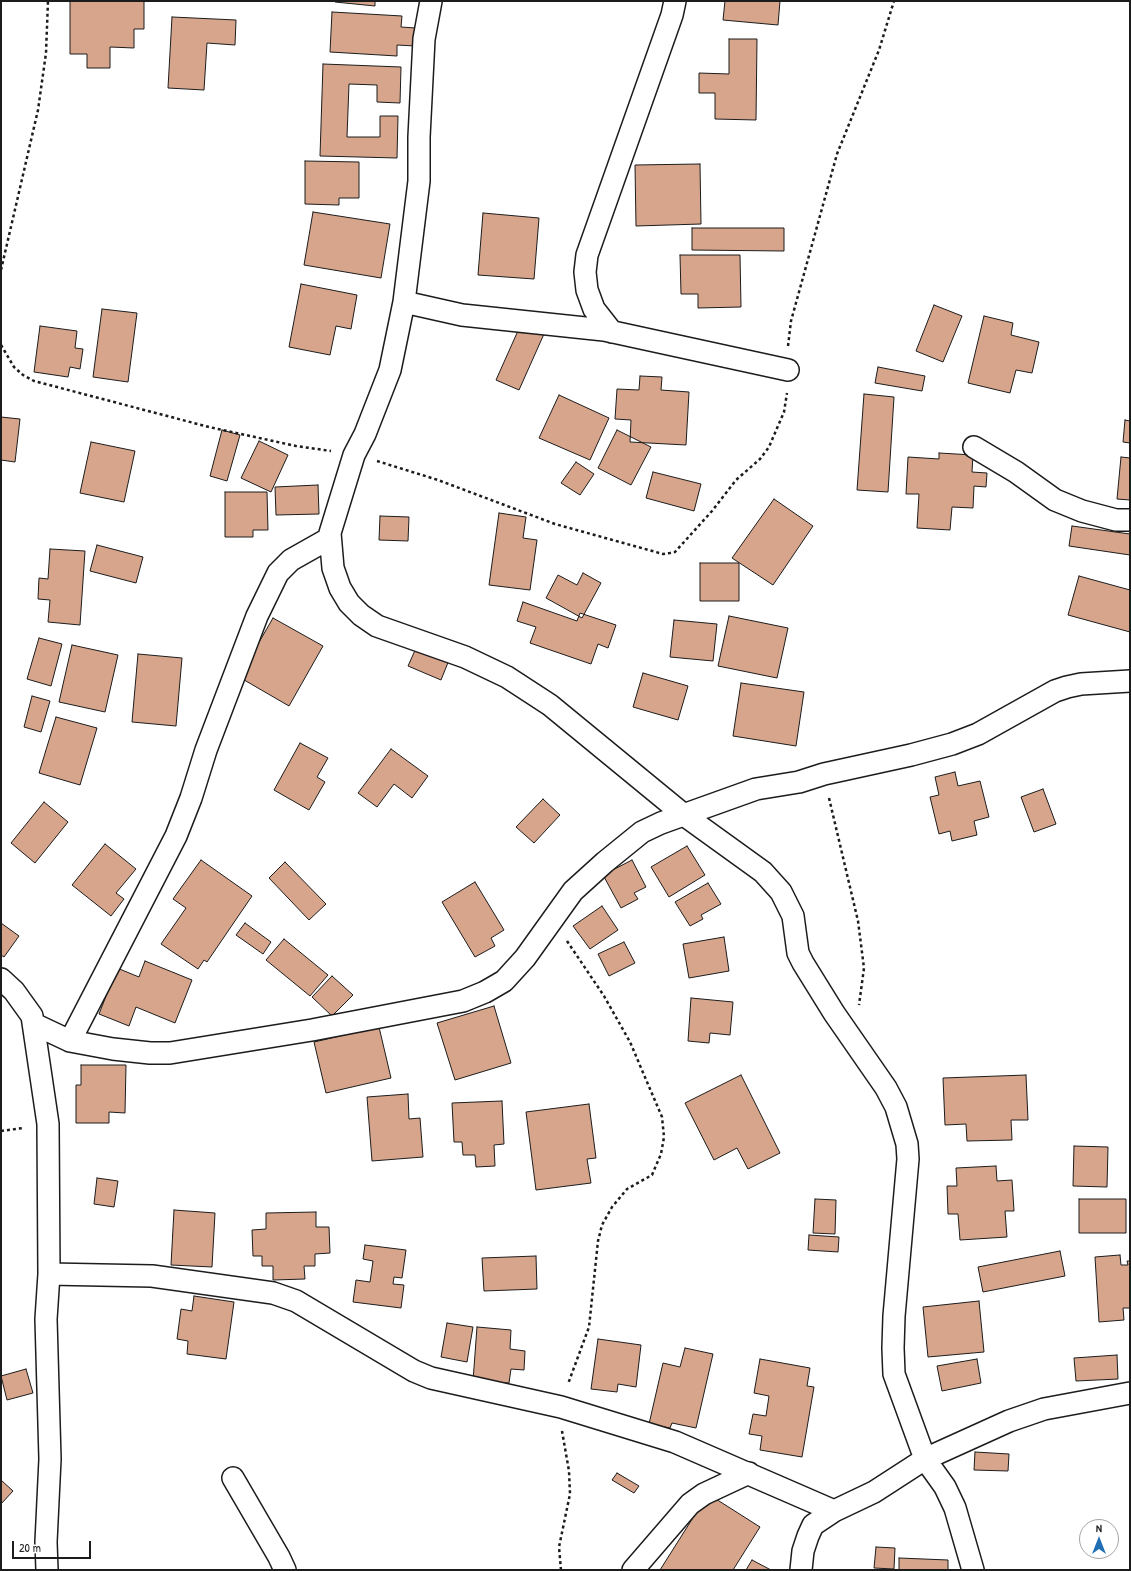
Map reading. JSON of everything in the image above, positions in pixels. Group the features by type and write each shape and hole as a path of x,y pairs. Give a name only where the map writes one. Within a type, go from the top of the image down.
{"street":[{"path":"431,1 424,39 419,137 419,181 404,302 390,370 365,434 354,455 330,533 333,568 340,588 350,603 376,626 465,657 507,677 550,704 684,815 763,872 781,892 793,916 798,953 834,1012 886,1088 896,1107 907,1144 908,1159 894,1316 894,1374 925,1459 945,1487 955,1508 974,1570"},
{"path":"612,332 594,309 588,290 585,272 587,254 672,15 675,1"},
{"path":"404,302 462,315 612,332 788,370"},
{"path":"974,447 1016,472 1055,500 1082,511 1116,520 1130,520"},
{"path":"70,1041 176,836 191,798 206,750 257,616 278,573 291,560 330,538"},
{"path":"34,1024 70,1041 113,1049 150,1053 170,1053 319,1029 463,1001 485,992 504,981 525,958 573,891 604,862 642,832 661,823 756,789 799,782 824,774 911,755 952,744 978,734 1055,691 1067,687 1081,684 1130,681"},
{"path":"1,979 14,991 32,1016 48,1124 49,1274 46,1319 50,1459 46,1542 47,1570"},
{"path":"49,1274 152,1276 274,1293 296,1301 414,1371 431,1378 561,1407 675,1442 834,1511"},
{"path":"801,1570 803,1551 813,1525 834,1511 874,1492 925,1459 997,1426 1044,1409 1130,1393"},
{"path":"633,1570 690,1504 704,1494 749,1473"},
{"path":"233,1478 285,1570"}],"path":[{"path":"1,270 38,110 46,53 48,1"},
{"path":"1,345 14,367 23,375 34,381 209,427 296,446 354,455"},
{"path":"824,774 858,921 864,968 859,1007"},
{"path":"553,920 604,996 630,1042 662,1117 664,1138 661,1154 652,1176 627,1190 612,1207 602,1225 598,1241 589,1327 561,1407 562,1436 569,1471 570,1494 559,1547 561,1570"}],"building":[{"path":"70,1 144,1 144,29 134,29 134,48 110,47 110,68 87,68 87,54 70,54"},
{"path":"375,1 375,6 335,2"},
{"path":"725,1 780,1 778,25 723,20"},
{"path":"332,12 402,16 401,27 416,28 415,46 397,45 397,56 330,52"},
{"path":"172,17 236,20 235,45 207,43 204,90 168,88"},
{"path":"729,39 757,39 756,120 715,119 715,93 699,93 699,73 729,74"},
{"path":"323,64 401,67 400,103 377,102 377,85 349,84 347,137 380,137 380,116 398,116 397,158 320,156"},
{"path":"305,161 359,162 359,198 339,198 339,205 305,204"},
{"path":"700,164 701,224 636,226 635,165"},
{"path":"313,212 390,224 381,278 304,265"},
{"path":"483,213 539,218 534,279 478,275"},
{"path":"692,228 784,228 784,251 692,250"},
{"path":"680,255 740,255 741,307 698,308 698,294 681,294"},
{"path":"301,284 357,295 351,329 336,326 330,355 289,347"},
{"path":"934,305 962,316 943,362 916,351"},
{"path":"102,309 137,313 128,382 93,377"},
{"path":"984,316 1013,323 1011,335 1039,342 1032,373 1016,370 1010,393 968,383"},
{"path":"521,324 544,334 519,390 496,380"},
{"path":"40,326 77,331 75,348 83,349 80,369 70,367 68,377 34,372"},
{"path":"878,367 925,376 922,391 875,383"},
{"path":"640,376 662,377 661,390 689,392 686,445 630,442 631,420 615,419 617,389 639,390"},
{"path":"864,394 894,397 888,492 857,490"},
{"path":"559,395 609,418 590,460 539,438"},
{"path":"1,417 20,419 15,462 1,460"},
{"path":"1125,420 1130,421 1130,443 1123,442"},
{"path":"222,430 240,435 227,481 210,476"},
{"path":"617,430 651,447 631,485 598,468"},
{"path":"259,441 288,455 271,492 241,478"},
{"path":"91,442 135,451 124,502 80,493"},
{"path":"939,453 973,455 972,472 987,473 986,487 974,486 973,508 952,507 950,530 917,528 919,494 906,494 908,457 939,459"},
{"path":"1121,457 1130,458 1130,500 1117,499"},
{"path":"576,462 594,474 580,495 561,483"},
{"path":"653,472 701,484 694,511 646,498"},
{"path":"318,485 319,514 276,515 275,487"},
{"path":"225,492 267,492 268,530 253,530 253,537 225,537"},
{"path":"774,499 813,526 773,585 732,558"},
{"path":"499,513 526,517 523,538 537,540 530,590 489,585"},
{"path":"380,516 409,517 408,541 379,540"},
{"path":"1072,526 1130,534 1130,555 1069,546"},
{"path":"97,545 143,557 136,583 90,571"},
{"path":"50,549 85,551 80,625 48,622 50,600 38,599 39,578 48,579"},
{"path":"700,563 739,563 739,601 700,601"},
{"path":"583,573 601,583 582,618 546,598 558,575 577,585"},
{"path":"1079,576 1130,590 1130,632 1068,615"},
{"path":"523,602 577,621 580,613 616,625 608,648 598,644 591,664 530,643 536,627 517,621"},
{"path":"729,616 788,628 777,678 718,666"},
{"path":"273,618 323,646 289,706 239,677"},
{"path":"674,620 717,624 713,661 670,657"},
{"path":"39,638 62,644 51,686 27,679"},
{"path":"72,645 118,655 105,712 59,702"},
{"path":"417,646 449,660 441,680 408,666"},
{"path":"138,654 182,658 176,726 132,722"},
{"path":"643,673 688,686 678,720 633,707"},
{"path":"741,683 804,692 796,746 733,736"},
{"path":"32,696 50,701 41,732 24,727"},
{"path":"56,717 97,728 80,785 39,773"},
{"path":"300,743 328,758 317,777 325,782 309,810 274,790"},
{"path":"391,749 428,776 412,798 394,784 377,807 358,793"},
{"path":"955,772 958,786 980,781 989,817 974,821 977,835 952,841 950,831 939,834 930,797 939,795 935,777"},
{"path":"1043,789 1056,824 1034,832 1021,797"},
{"path":"543,799 560,815 534,843 516,827"},
{"path":"44,802 68,822 35,863 11,843"},
{"path":"105,844 136,869 116,893 124,899 111,916 72,885"},
{"path":"687,846 705,875 669,897 651,867"},
{"path":"201,860 252,896 207,962 204,960 198,969 161,944 186,908 173,899"},
{"path":"632,860 646,887 634,893 638,899 621,908 603,875"},
{"path":"285,862 326,904 309,920 269,878"},
{"path":"475,882 504,930 491,938 495,946 475,957 442,902"},
{"path":"708,883 721,904 701,915 703,919 690,926 675,902"},
{"path":"602,906 618,930 590,949 573,926"},
{"path":"1,923 19,936 4,957 1,955"},
{"path":"245,923 271,942 263,954 236,935"},
{"path":"724,937 729,971 689,978 683,944"},
{"path":"284,939 328,975 310,996 266,960"},
{"path":"624,942 635,963 609,976 598,954"},
{"path":"145,961 192,980 175,1023 136,1007 129,1026 99,1014 117,968 139,977"},
{"path":"332,976 353,995 332,1016 312,997"},
{"path":"691,998 733,1002 730,1035 710,1033 709,1043 688,1041"},
{"path":"494,1006 511,1063 455,1080 437,1023"},
{"path":"379,1027 391,1078 326,1093 314,1042"},
{"path":"81,1065 126,1065 125,1113 109,1112 109,1123 76,1123 76,1085 81,1085"},
{"path":"741,1075 780,1153 748,1169 737,1148 714,1160 685,1103"},
{"path":"1026,1075 1028,1120 1011,1120 1012,1140 967,1141 966,1124 945,1125 943,1078"},
{"path":"408,1094 409,1119 420,1118 423,1157 372,1161 367,1097"},
{"path":"502,1101 504,1144 494,1145 495,1166 476,1167 475,1155 463,1155 462,1142 454,1142 452,1103"},
{"path":"589,1104 596,1158 587,1159 591,1183 536,1190 526,1112"},
{"path":"1074,1146 1108,1147 1107,1187 1073,1186"},
{"path":"996,1166 997,1181 1012,1180 1014,1211 1005,1211 1007,1237 960,1240 958,1214 948,1214 947,1186 957,1186 956,1168"},
{"path":"97,1178 118,1181 114,1207 94,1204"},
{"path":"815,1199 836,1200 835,1234 813,1233"},
{"path":"1079,1199 1126,1199 1126,1233 1079,1233"},
{"path":"174,1210 215,1213 212,1267 171,1265"},
{"path":"316,1212 316,1227 329,1227 330,1253 315,1254 315,1266 304,1266 305,1279 273,1280 273,1266 262,1266 262,1256 253,1256 252,1230 266,1229 266,1213"},
{"path":"809,1235 839,1237 838,1252 808,1250"},
{"path":"365,1245 406,1250 402,1278 394,1277 393,1284 404,1285 401,1308 353,1302 356,1280 370,1282 373,1261 363,1259"},
{"path":"1060,1251 1065,1276 983,1292 978,1267"},
{"path":"1120,1255 1121,1265 1128,1265 1127,1261 1130,1261 1130,1308 1123,1308 1124,1320 1099,1322 1095,1257"},
{"path":"536,1256 537,1289 484,1291 482,1258"},
{"path":"194,1296 234,1302 226,1359 187,1354 188,1341 177,1339 181,1309 192,1311"},
{"path":"979,1301 984,1352 928,1357 923,1307"},
{"path":"447,1323 473,1327 467,1362 441,1357"},
{"path":"477,1327 511,1330 510,1349 525,1351 524,1370 511,1369 509,1383 473,1381"},
{"path":"598,1339 641,1345 636,1387 618,1384 617,1392 591,1389"},
{"path":"685,1348 713,1354 696,1428 672,1423 670,1428 649,1424 663,1363 680,1367"},
{"path":"1117,1355 1118,1379 1076,1381 1074,1358"},
{"path":"760,1359 810,1368 807,1386 814,1387 802,1457 760,1450 762,1436 749,1434 753,1414 766,1416 769,1396 754,1393"},
{"path":"977,1359 981,1383 942,1391 937,1366"},
{"path":"26,1369 33,1393 7,1400 1,1376"},
{"path":"975,1452 1009,1454 1008,1471 974,1470"},
{"path":"617,1473 639,1486 634,1493 612,1480"},
{"path":"1,1480 13,1491 1,1504"},
{"path":"708,1494 760,1527 733,1570 660,1570"},
{"path":"876,1547 895,1548 894,1569 874,1568"},
{"path":"899,1558 948,1560 948,1570 899,1570"},
{"path":"752,1560 771,1570 746,1570"}]}
